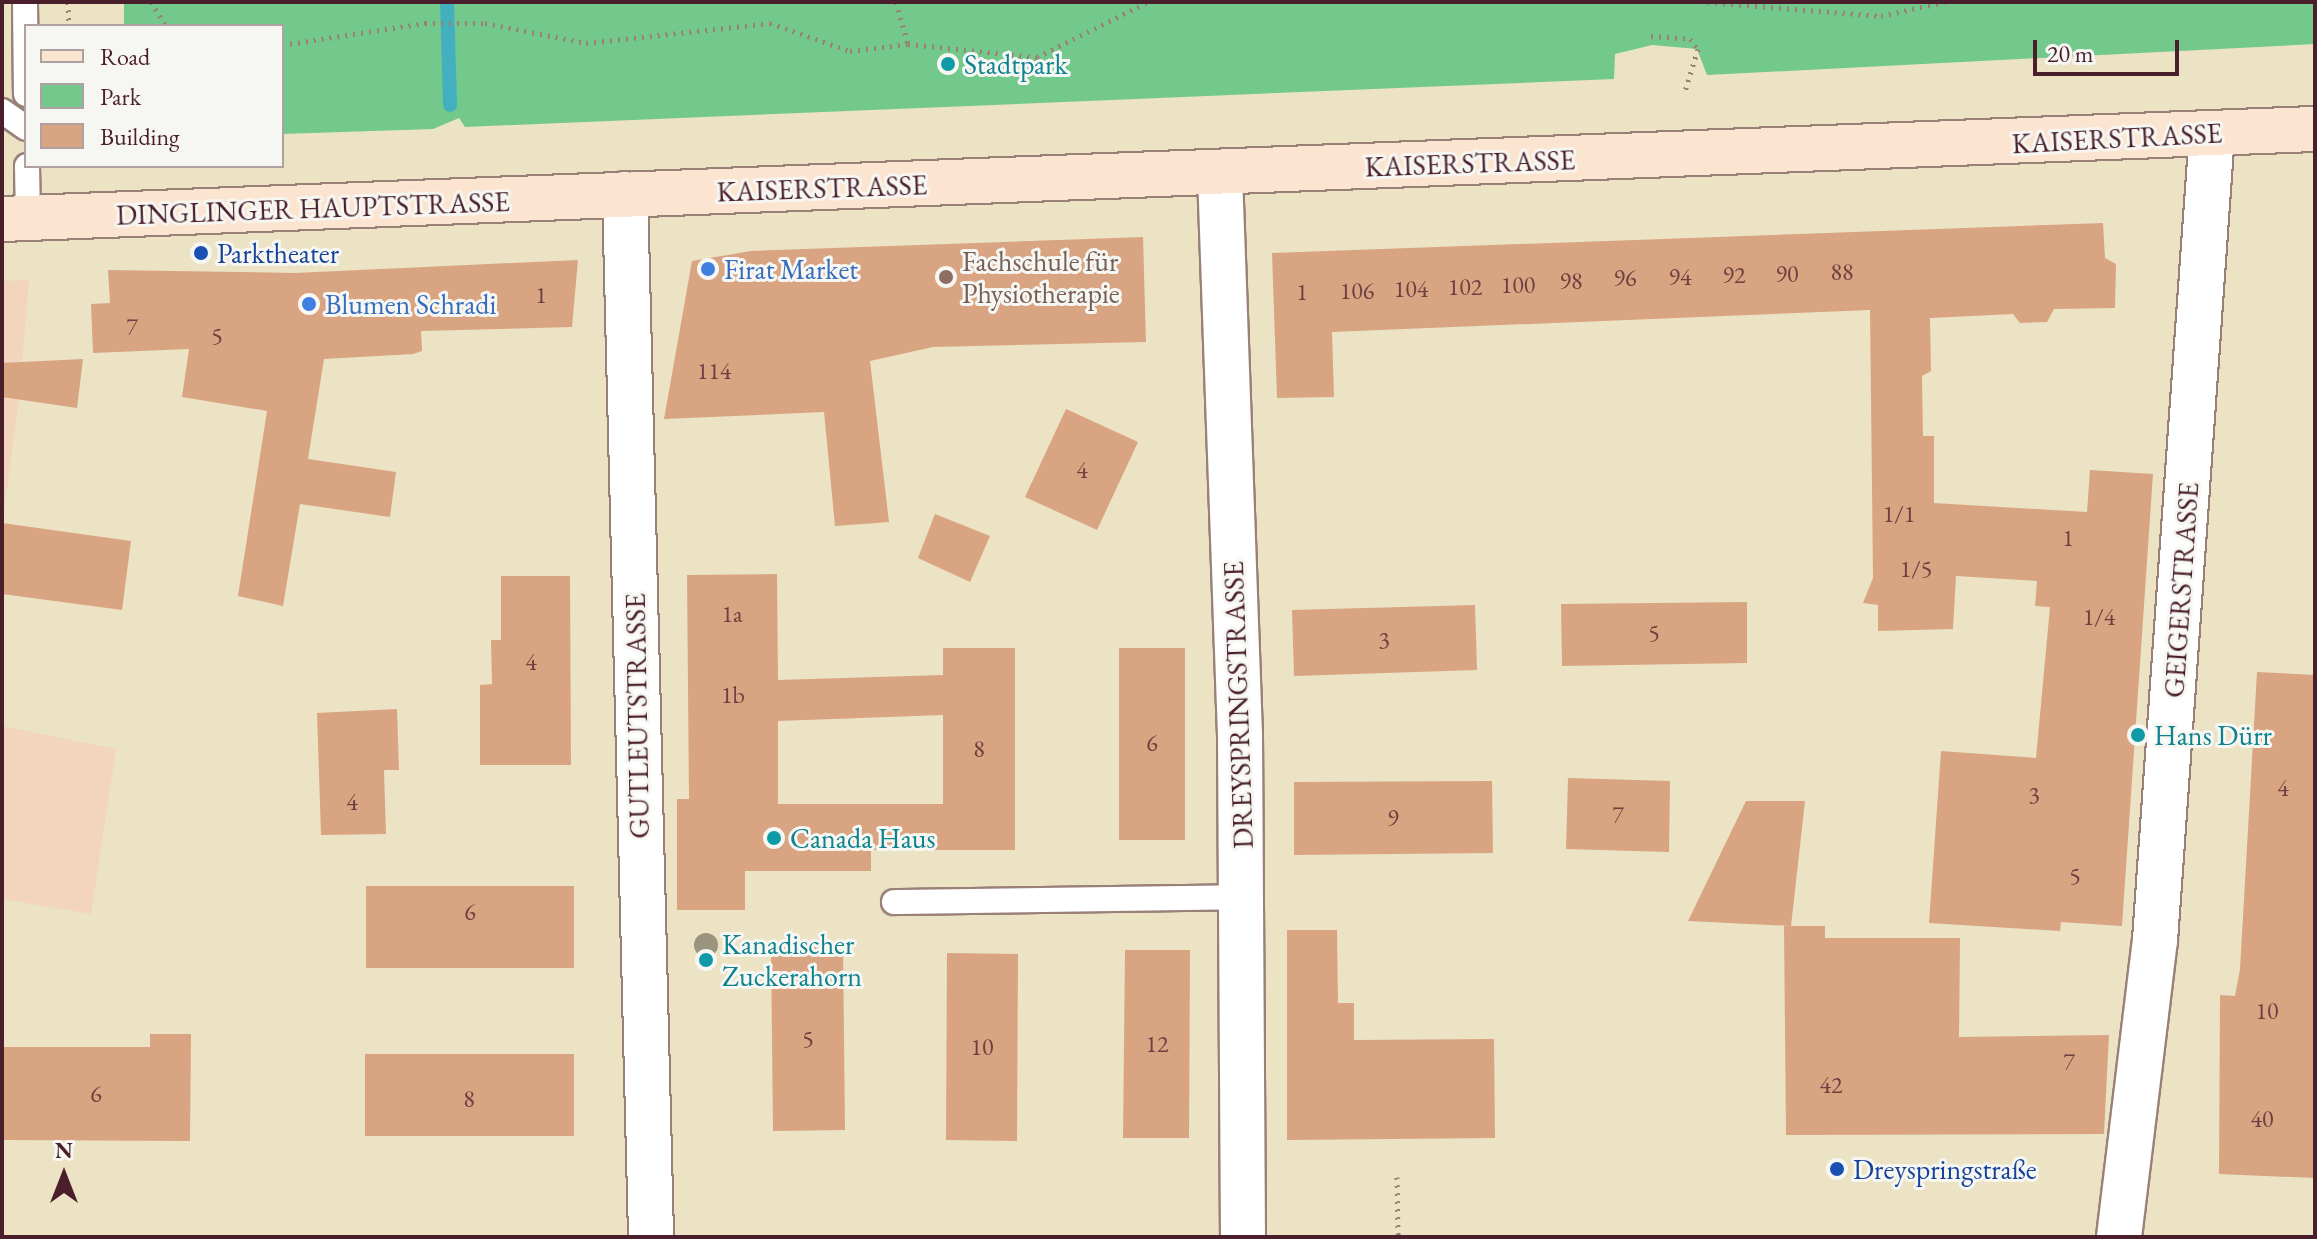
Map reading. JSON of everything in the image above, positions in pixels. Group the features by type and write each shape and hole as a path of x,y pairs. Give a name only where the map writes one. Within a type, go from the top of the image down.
{"street":[{"name":"KAISERSTRASSE","path":"625,194 1220,174 2315,129"},
{"name":"GEIGERSTRASSE","path":"2119,1237 2155,940 2212,133"},
{"name":"DREYSPRINGSTRASSE","path":"1220,174 1244,897 1243,1237"},
{"name":"DINGLINGER HAUPTSTRASSE","path":"15,218 625,194"},
{"name":"GUTLEUTSTRASSE","path":"625,194 651,1237"}],"lane":[{"path":"25,2 25,24"},
{"path":"2,111 24,127"},
{"path":"15,218 27,168"},
{"path":"894,902 1244,897"}],"path":[{"path":"68,2 69,24"},
{"path":"151,2 165,24"},
{"path":"896,2 908,44"},
{"path":"284,45 425,23 462,23 586,43 770,23 850,51 908,44 1037,57 1148,2"},
{"path":"1707,2 1881,16 1944,2"},
{"path":"1651,36 1690,39 1698,49 1685,91"},
{"path":"1397,1177 1398,1237"}],"shaded area":[{"path":"29,280 19,400 2,525 2,281"},
{"path":"2,726 116,749 91,914 2,899"}],"green space":[{"name":"Stadtpark","path":"124,2 2315,2 2315,44 1707,75 1697,49 1652,45 1615,54 1614,79 465,127 459,118 433,129 284,134 284,24 124,24"}],"building":[{"path":"2103,223 2105,258 2116,264 2115,308 2054,309 2047,322 2020,323 2013,314 1930,318 1931,371 1922,376 1923,436 1934,436 1934,503 2087,512 2090,470 2153,474 2122,926 2061,922 2060,931 1929,923 1941,751 2036,758 2050,607 2035,606 2037,581 1956,576 1953,629 1878,631 1878,605 1863,603 1873,578 1870,310 1332,332 1334,397 1277,398 1272,253"},
{"path":"1143,237 1146,342 933,347 870,361 889,522 835,526 824,412 664,419 692,261 751,251"},
{"path":"578,260 572,327 421,331 422,351 413,354 324,359 308,459 396,472 390,517 300,504 283,606 238,596 267,411 182,397 189,349 93,353 91,304 110,303 108,270 295,273"},
{"path":"83,359 77,408 2,397 2,363"},
{"path":"1066,409 1138,442 1097,530 1025,497"},
{"path":"935,514 990,536 970,582 918,558"},
{"path":"2,523 131,541 122,610 2,594"},
{"path":"777,574 778,680 943,675 943,648 1015,648 1015,850 871,850 871,871 745,871 745,910 677,910 677,799 689,799 687,575","holes":["943,715 943,804 778,804 778,721"]},
{"path":"501,576 570,576 571,765 480,765 480,685 492,684 491,640 501,640"},
{"path":"1747,602 1747,663 1562,666 1561,604"},
{"path":"1475,605 1477,670 1294,676 1292,610"},
{"path":"1119,648 1185,648 1185,840 1119,840"},
{"path":"2257,672 2315,675 2315,1178 2219,1174 2220,995 2235,996 2240,969"},
{"path":"397,709 399,770 384,770 386,834 321,835 317,713"},
{"path":"1568,778 1670,781 1669,852 1566,849"},
{"path":"1492,781 1493,853 1294,855 1294,782"},
{"path":"1746,801 1805,801 1791,926 1688,921"},
{"path":"366,886 574,886 574,968 366,968"},
{"path":"1784,926 1825,926 1825,938 1960,938 1959,1037 2109,1035 2104,1134 1786,1135"},
{"path":"1287,930 1337,930 1338,1003 1354,1003 1354,1040 1494,1039 1495,1138 1287,1140"},
{"path":"771,947 843,947 845,1130 773,1131"},
{"path":"1125,950 1190,950 1189,1138 1123,1138"},
{"path":"947,953 1018,954 1017,1141 946,1140"},
{"path":"150,1034 191,1034 190,1141 2,1140 2,1047 150,1047"},
{"path":"365,1054 574,1054 574,1136 365,1136"}],"waterway":[{"path":"447,2 450,105"}],"place":[{"name":"Stadtpark","path":"948,64"},
{"name":"Parktheater","path":"201,253"},
{"name":"Firat Market","path":"708,269"},
{"name":"Fachschule für Physiotherapie","path":"946,277"},
{"name":"Blumen Schradi","path":"309,304"},
{"name":"Hans Dürr","path":"2138,735"},
{"name":"Canada Haus","path":"774,838"},
{"name":"Kanadischer Zuckerahorn","path":"706,960"},
{"name":"Dreyspringstraße","path":"1837,1169"}]}
